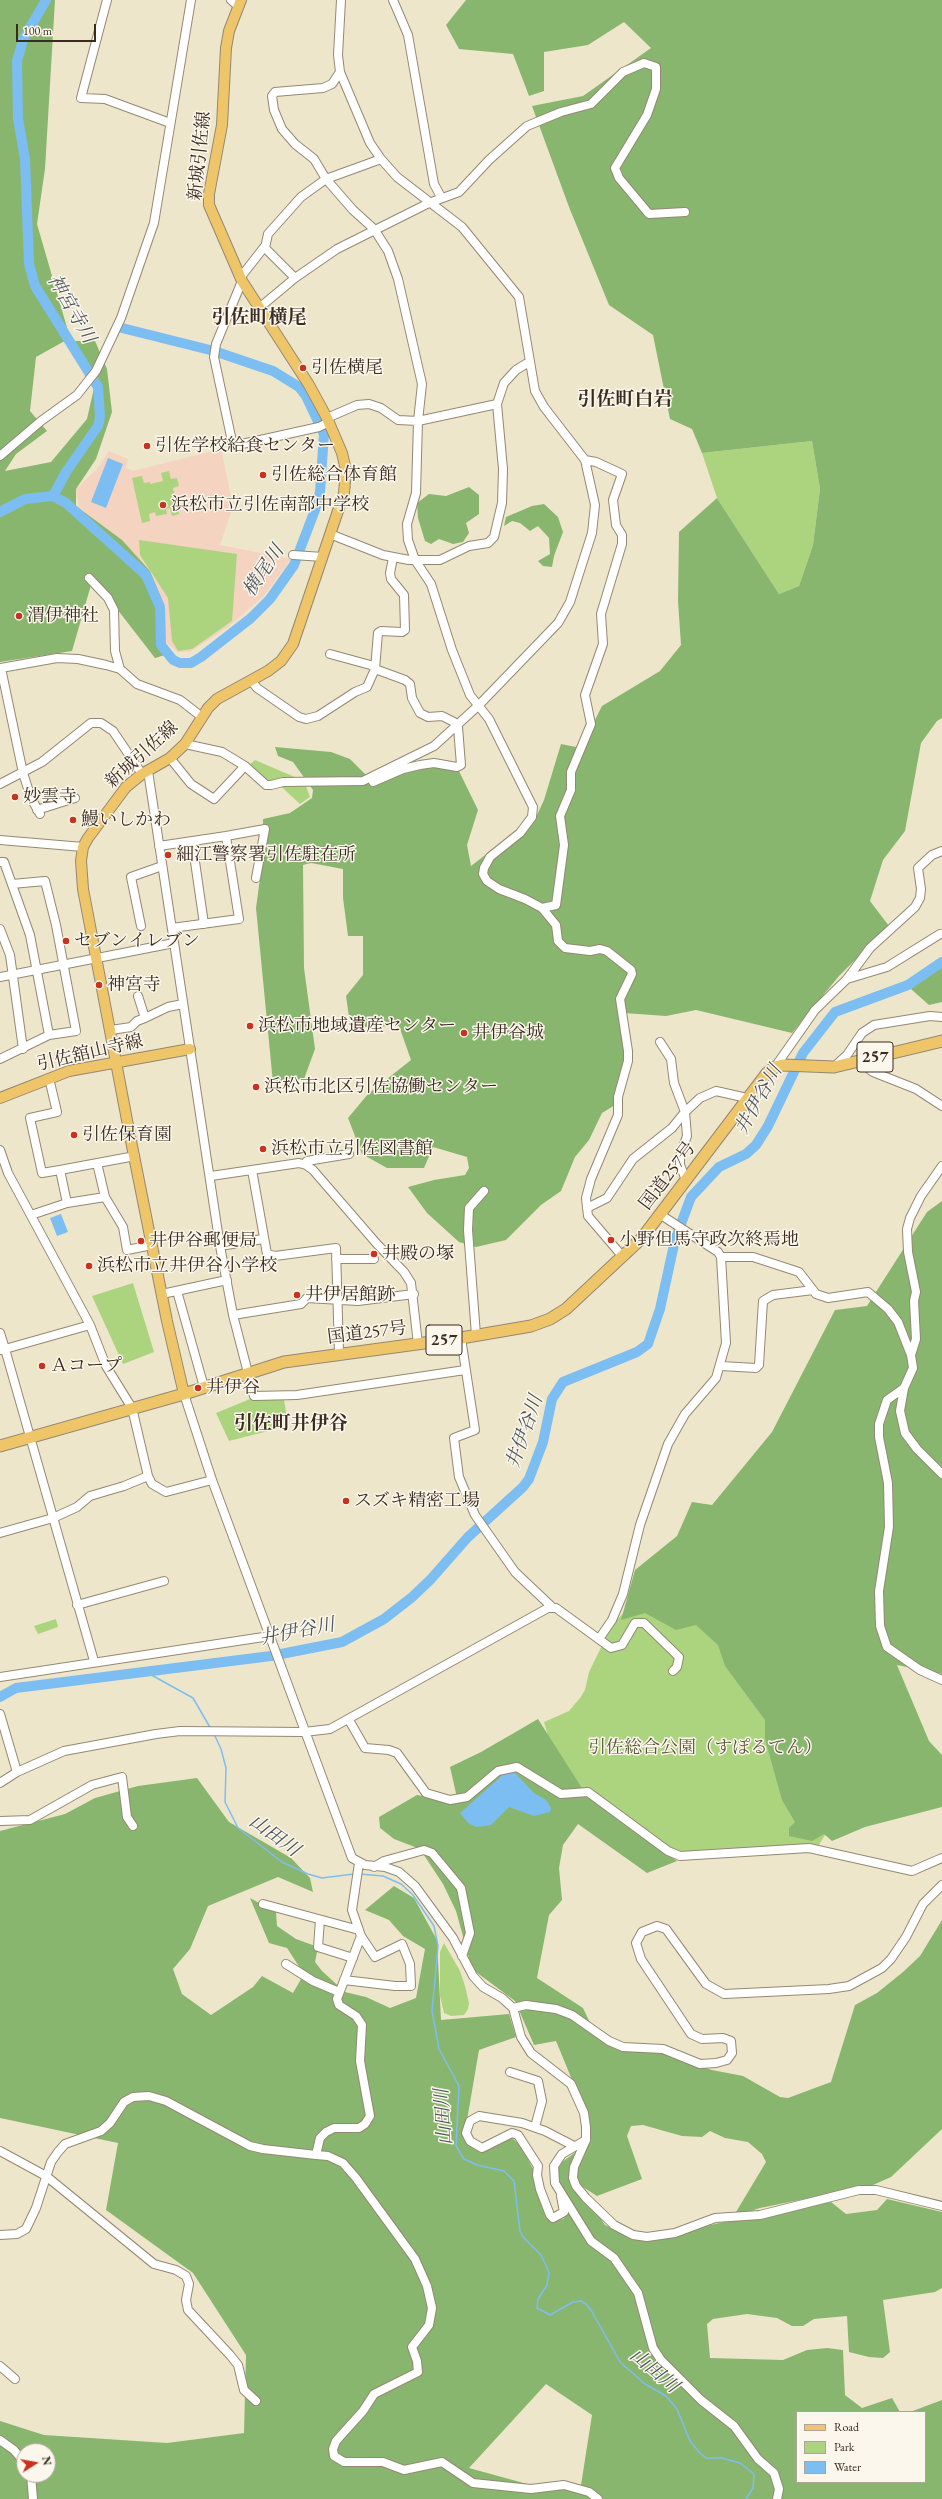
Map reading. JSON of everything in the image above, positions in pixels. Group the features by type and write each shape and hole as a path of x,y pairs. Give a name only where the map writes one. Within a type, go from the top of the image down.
{"highway":[{"name":"257","path":"779,1066 808,1068 834,1067 942,1041"},
{"name":"国道257号","path":"0,1446 184,1394 284,1362 461,1338 531,1326 550,1320 566,1309 623,1257 661,1215 767,1072 779,1066"}],"main road":[{"name":"新城引佐線","path":"83,847 126,787 145,772 170,758 185,744 202,717 217,699 268,671 281,661 293,644 344,493 346,470 342,453 259,308 241,280 212,216 209,196 222,125 227,43 237,2"},
{"path":"83,847 81,872 97,960 134,1156 184,1394"},
{"name":"引佐舘山寺線","path":"0,1098 49,1078 69,1072 190,1049"}],"street":[{"path":"107,0 81,98 105,99 170,123"},
{"path":"0,456 41,421 69,402 84,387 99,365 121,318 154,223 191,0"},
{"path":"185,744 222,752 245,766 266,785 283,782 363,781 434,746 479,705 558,623 570,602 592,533 594,505 584,460 544,407 535,391 519,297 462,226 429,203 396,177 380,159 356,113 340,72 338,55 341,0"},
{"path":"393,0 408,35 434,184 441,197"},
{"path":"259,308 295,278 337,250 374,229 441,197 459,192 489,160 527,126 561,112 591,104 623,72 634,65 649,63 656,67 656,89 647,115 615,168 619,178 649,214 685,212"},
{"path":"340,72 332,84 323,88 275,92 272,96 274,110 282,129 295,144 314,159 326,180 353,210 374,229 388,251 398,278 400,294 420,367 422,384 418,421 416,493 407,524 408,540 414,560 431,584 452,650 470,694 479,705 501,741 533,808 532,817 520,833 490,857 484,868 483,874 487,881 499,889 525,899 542,908 556,924 558,941 565,948 590,951 600,949 607,951 631,970 632,974 620,999 628,1051 628,1061 618,1098 618,1115 591,1179 586,1198 587,1208 591,1220 623,1257"},
{"path":"380,159 326,180 301,197 268,234 265,246 241,280 216,344 214,357 233,446 325,423 357,405 369,404 381,408 398,420 418,421 497,404"},
{"path":"265,246 295,278"},
{"path":"330,534 393,558 414,560 440,560 469,546 488,543 494,537 502,503 503,476 497,404 504,383 516,370 529,362"},
{"path":"542,908 556,905 564,845 560,816 571,790 571,772 590,724 585,695 603,644 601,614 622,544 622,535 616,525 613,500 622,474 596,462 584,460"},
{"path":"293,555 322,557"},
{"path":"251,680 257,688 299,717 306,719 318,716 355,692 367,688 375,667 378,633 381,631 402,632 405,630 404,595 391,579 390,573 393,558"},
{"path":"89,578 108,598 114,610 115,651 120,669"},
{"path":"330,654 375,667 404,680 409,683 412,698 420,713 428,717 449,719 457,726 461,765 457,767 434,763 420,765 404,769 367,785 358,782"},
{"path":"75,798 38,812 23,773 2,680 1,668 57,658 78,658 120,669 137,684 180,700 202,717"},
{"path":"0,784 42,762 91,723 101,723 113,732 145,772 160,846 183,1004 211,1176 220,1246 226,1280 247,1373 254,1396 297,1395 465,1370"},
{"path":"170,758 191,784 214,799 245,766"},
{"path":"160,846 265,829 256,878"},
{"path":"172,928 239,919 226,836"},
{"path":"0,840 83,847"},
{"path":"192,841 204,924"},
{"path":"779,1066 815,1010 847,979 870,948 915,907 920,898 921,889 918,868 932,855 942,851"},
{"path":"0,862 4,862 30,935 49,1035"},
{"path":"141,926 131,877 162,866"},
{"path":"0,1059 49,1035 76,1031 62,966 56,925 45,881 12,884"},
{"path":"0,929 10,955 23,1049"},
{"path":"847,979 887,967 940,934"},
{"path":"0,977 97,960 174,943"},
{"path":"138,996 145,1018"},
{"path":"111,1030 131,1027 137,1021 168,1007 183,1004"},
{"path":"834,1067 847,1055 862,1033 874,1024 930,1016 942,1017"},
{"path":"660,1042 671,1058 674,1083 685,1112 687,1136 680,1156 680,1165 686,1180"},
{"path":"859,1061 873,1072 916,1089 942,1106"},
{"path":"49,1078 57,1112 30,1118 42,1173 134,1156"},
{"path":"587,1208 606,1198 633,1159 672,1128 685,1112 700,1098 716,1091 747,1098"},
{"path":"0,1150 8,1173 90,1326 106,1366 132,1408 148,1476 152,1484 166,1492 212,1480"},
{"path":"211,1176 304,1164 307,1162 349,1154"},
{"path":"97,1163 105,1197 123,1227 127,1250 152,1245"},
{"path":"304,1164 313,1170 377,1244 404,1272 411,1283 414,1294 418,1344"},
{"path":"942,1166 921,1196 910,1218 907,1229 908,1252 916,1292 914,1302 916,1339 912,1355 913,1368 904,1388 900,1411 905,1433 917,1449 942,1474"},
{"path":"60,1170 67,1203"},
{"path":"252,1170 263,1239 267,1254 274,1256 336,1248 336,1300 339,1354"},
{"path":"476,1335 468,1230 469,1208 484,1191"},
{"path":"31,1215 67,1203 105,1197"},
{"path":"598,1639 612,1620 623,1594 640,1525 668,1444 685,1414 716,1378 721,1366 726,1343 721,1258 718,1252 661,1215"},
{"path":"220,1246 263,1239"},
{"path":"721,1258 753,1257 799,1272 816,1294 828,1298 868,1292 888,1309 898,1322 912,1355"},
{"path":"336,1259 374,1259"},
{"path":"162,1294 226,1280"},
{"path":"177,1290 204,1387"},
{"path":"721,1366 756,1368 759,1365 763,1302 773,1295 813,1290"},
{"path":"234,1315 301,1304 307,1298 358,1301 414,1294"},
{"path":"2,1350 90,1326"},
{"path":"0,1333 2,1350 30,1438 94,1661"},
{"path":"461,1338 475,1430 454,1438 459,1477 475,1515 515,1572 552,1607 556,1608 611,1648 619,1647 624,1642 631,1626 635,1623 644,1622 679,1656 678,1667 673,1671"},
{"path":"904,1388 888,1400 879,1424 879,1437 888,1483 889,1527 879,1591 880,1626 886,1647 920,1670 942,1680"},
{"path":"184,1394 212,1480 304,1732 352,1858 359,1865 385,1867 399,1872 415,1886 453,1938 473,1976 483,1987 502,1998 513,2008 521,2037 531,2053 571,2084 584,2113 586,2140 574,2167 573,2178 576,2186 614,2225 639,2236 675,2232 715,2218 760,2215 859,2190 876,2190 942,2206"},
{"path":"0,1533 53,1518 77,1507 90,1496 124,1486 148,1476"},
{"path":"77,1605 164,1581"},
{"path":"0,1783 17,1772 64,1751 156,1734 208,1731 304,1732 330,1729 349,1720 434,1670 552,1607"},
{"path":"0,1677 94,1661 271,1639"},
{"path":"0,1714 17,1772"},
{"path":"349,1720 364,1748 389,1750 397,1753 426,1793 450,1800 467,1797 498,1771 517,1767 560,1794 588,1792 668,1851 680,1856 809,1848 912,1871 942,1858"},
{"path":"0,1821 30,1820 92,1785 122,1777 127,1817 134,1826"},
{"path":"374,1867 384,1861 424,1850 432,1853 461,1888 470,1933 462,1956"},
{"path":"344,1980 394,1986 411,1986 410,1964 402,1944 375,1957 360,1933 352,1910 359,1865"},
{"path":"513,2008 526,2005 556,2009 572,2015 609,2041 623,2047 663,2049 700,2064 716,2063 727,2060 732,2053 731,2041 723,2038 702,2039 691,2034 641,1959 636,1943 642,1932 657,1926 666,1929 706,1984 724,1994 829,1990 849,1986 882,1968 891,1959 906,1937 923,1904 942,1885"},
{"path":"263,1904 360,1933"},
{"path":"320,1920 318,1947 353,1958"},
{"path":"316,2155 320,2138 326,2132 334,2128 359,2128 370,2116 360,2061 362,2025 356,2016 339,2005 339,1992 353,1958 360,1933"},
{"path":"286,1964 313,1981 339,1992"},
{"path":"510,2072 538,2081 542,2100 535,2127"},
{"path":"0,2235 17,2234 26,2229 36,2208 51,2162 65,2144 101,2132 110,2123 124,2102 133,2097 149,2096 166,2101 250,2146 328,2156 343,2163 356,2178 415,2259 427,2286 432,2308 429,2325 412,2347 418,2361 418,2372 374,2394 363,2411 336,2441 333,2449 334,2456 344,2462 383,2462 404,2470 442,2462 473,2483 531,2489 564,2485 589,2492 598,2499"},
{"path":"560,2190 564,2212 553,2218 550,2215 540,2189 537,2176 538,2166 518,2135 512,2133 482,2148 470,2141 466,2133 470,2121 479,2116 522,2123 535,2127 574,2146"},
{"path":"518,2135 522,2123"},
{"path":"586,2140 562,2154 554,2166 553,2176 560,2190 591,2241 614,2258 635,2287 641,2298 653,2348 661,2360 701,2400 734,2426 758,2459 774,2473 778,2489 777,2499"},
{"path":"0,2151 46,2176 136,2251 154,2264 176,2270 186,2276 189,2284 186,2300 188,2310 238,2365 244,2390 256,2402"},
{"path":"0,2366 15,2379"},
{"path":"0,2440 16,2452"},
{"path":"32,2483 33,2499"}],"shaded area":[{"path":"221,449 233,506 220,545 291,559 264,596 228,627 190,652 177,652 166,642 161,597 152,573 79,507 76,489 98,468 109,451 128,459 126,468 133,471"}],"green space":[{"path":"0,0 55,0 45,169 37,224 70,338 36,357 30,411 47,431 16,454 5,471 51,462 87,419 96,379 70,341 95,341 107,369 112,412 96,459 76,489 76,506 122,540 150,571 161,597 165,655 155,658 93,578 72,651 0,662"},
{"path":"466,0 942,0 942,718 937,721 921,743 905,831 883,860 870,901 889,926 839,976 792,1033 696,1010 666,1016 624,1013 627,1045 615,1105 602,1113 589,1140 575,1157 561,1191 541,1205 506,1240 476,1247 459,1242 427,1213 408,1187 434,1180 465,1175 469,1168 467,1157 433,1147 424,1168 387,1168 362,1154 348,1118 368,1094 411,1060 399,1026 362,1027 349,1017 346,996 363,975 363,936 348,936 343,898 343,869 311,863 303,865 304,968 315,1049 304,1079 273,1083 256,908 263,856 263,819 290,813 312,798 313,790 293,762 278,756 275,747 331,752 350,759 373,782 416,766 457,767 478,810 467,845 471,866 537,815 544,800 561,744 581,748 602,706 660,671 681,645 678,601 679,532 717,498 779,594 799,586 813,545 820,489 812,441 702,453 692,429 670,419 653,335 609,305 569,207 532,106 583,96 651,48 624,22 588,45 544,52 544,91 529,96 513,54 459,49 446,25"},
{"path":"812,441 820,489 813,545 799,586 779,594 717,498 702,453"},
{"path":"169,471 171,479 177,478 179,486 173,488 179,514 172,516 170,508 166,509 167,514 156,516 155,512 149,514 150,521 142,523 132,478 142,476 144,483 150,482 150,484 163,481 161,473"},
{"path":"469,487 479,495 479,514 466,523 469,533 463,542 453,544 439,539 431,544 425,541 418,518 417,503 429,494 446,496"},
{"path":"544,504 558,517 563,532 554,556 552,567 543,566 538,561 550,554 549,538 538,526 530,531 520,523 512,521 504,526 506,517 532,506"},
{"path":"139,540 237,554 232,621 192,649 178,651 172,641 168,598 140,555"},
{"path":"255,760 304,781 310,797 300,804 275,781 267,781 249,765"},
{"path":"942,960 942,1002 929,1005 911,989"},
{"path":"942,1201 942,1674 897,1665 929,1741 942,1755 942,1807 865,1827 832,1841 824,1834 812,1841 789,1836 789,1828 795,1822 782,1800 765,1739 765,1720 725,1666 718,1645 696,1625 676,1630 645,1613 621,1620 635,1570 677,1536 692,1502 712,1505 772,1432 835,1310 867,1306 927,1212"},
{"path":"133,1283 154,1352 123,1364 92,1296"},
{"path":"250,1399 284,1399 288,1426 229,1441 216,1413"},
{"name":"引佐総合公園（すぽるてん）","path":"657,1596 786,1680 828,1830 817,1848 685,1853 672,1850 583,1789 538,1764 555,1761 544,1722 569,1711 580,1698 585,1690 589,1672 612,1625 637,1599"},
{"path":"56,1619 58,1627 38,1634 34,1626"},
{"path":"538,1719 587,1796 677,1861 647,1873 578,1824 563,1845 559,1868 562,1900 549,1915 537,1978 583,2008 594,2031 623,2047 661,2053 712,2070 743,2076 780,2097 788,2098 831,2082 855,2005 877,1993 920,1956 942,1920 942,2129 891,2177 873,2185 760,2208 733,2217 766,2162 762,2154 748,2142 725,2138 710,2131 702,2137 682,2136 643,2125 631,2126 627,2136 642,2179 597,2196 575,2182 605,2225 641,2241 750,2216 831,2202 846,2214 877,2210 887,2199 942,2212 942,2288 935,2292 883,2300 890,2352 883,2358 869,2357 849,2352 847,2316 814,2319 803,2326 792,2326 777,2318 747,2314 713,2319 707,2324 710,2358 783,2360 807,2350 827,2348 843,2350 845,2395 862,2408 892,2398 899,2411 796,2411 796,2483 926,2483 926,2411 913,2411 942,2400 942,2499 0,2499 0,2421 44,2435 167,2443 244,2433 246,2355 193,2273 106,2210 118,2143 0,2118 0,1831 65,1814 95,1798 138,1786 197,1778 229,1822 291,1858 310,1878 313,1892 278,1877 208,1906 190,1949 173,1969 182,1994 211,2015 253,1987 262,1976 293,1993 304,1974 287,1948 269,1943 250,1898 276,1912 277,1926 296,1939 318,1947 315,1962 322,1971 345,1992 366,1997 390,2008 416,1998 425,1949 403,1936 389,1920 365,1910 394,1886 414,1898 437,1940 441,2020 509,2014 516,2037 479,2050 465,2132 481,2152 510,2136 521,2146 533,2169 552,2221 563,2219 566,2216 566,2206 557,2179 557,2171 562,2162 590,2142 587,2116 556,2041 534,2045 515,2001 472,1969 456,1911 443,1884 420,1849 394,1839 380,1828 379,1817 417,1795 458,1802 450,1767 481,1752","holes":["546,2384 592,2415 581,2485 549,2490 469,2468"]},
{"path":"444,1943 460,1971 465,1986 469,2003 468,2009 464,2015 451,2016 444,2013 440,1996 440,1952"}],"water":[{"path":"108,458 123,464 106,508 91,502"},
{"path":"61,1214 68,1232 57,1236 50,1218"},
{"path":"513,1771 534,1793 546,1800 551,1808 550,1812 534,1816 509,1807 491,1825 476,1827 468,1823 460,1813 506,1772"}],"waterway":[{"name":"神宮寺川","path":"0,512 25,499 53,496 66,472 98,426 100,417 98,387 35,286 29,264 25,159 18,119 17,61 23,40 46,0"},
{"name":"横尾川","path":"53,496 66,503 146,575 160,607 161,645 173,660 180,663 191,663 201,657 251,618 270,599 294,565 315,510 320,492 324,434 306,396 299,387 273,371 214,351 118,327"},
{"name":"井伊谷川","path":"0,1697 16,1688 271,1656 342,1642 384,1619 411,1598 431,1579 468,1537 523,1487 529,1479 543,1442 552,1399 563,1382 637,1352 648,1344 660,1309 675,1240 691,1197 719,1167 746,1154 756,1145 768,1126 803,1053 835,1012 908,985 942,962"},
{"name":"山田川","path":"146,1672 193,1698 211,1729"},
{"name":"山田川","path":"214,1734 221,1749 226,1768 225,1802 238,1828 282,1862 308,1874 322,1878 354,1874"},
{"name":"山田川","path":"359,1874 383,1876 401,1884 413,1895 434,1926 438,1946 432,2011 439,2049 459,2086 456,2146 464,2159 477,2165 504,2171 514,2181 520,2231 523,2237 541,2255 549,2272 547,2285 538,2299 537,2308 550,2315 573,2302 581,2301 586,2304 591,2310 620,2362 645,2384 666,2396 677,2409 690,2441 700,2453 706,2458 722,2458 740,2463 754,2474 753,2488 746,2499"}],"place":[{"name":"引佐横尾","path":"303,368"},
{"name":"引佐学校給食センター","path":"147,446"},
{"name":"引佐総合体育館","path":"263,475"},
{"name":"浜松市立引佐南部中学校","path":"163,505"},
{"name":"渭伊神社","path":"19,616"},
{"name":"妙雲寺","path":"15,797"},
{"name":"鰻いしかわ","path":"73,820"},
{"name":"細江警察署引佐駐在所","path":"168,855"},
{"name":"セブンイレブン","path":"66,941"},
{"name":"神宮寺","path":"99,985"},
{"name":"浜松市地域遺産センター","path":"250,1026"},
{"name":"井伊谷城","path":"464,1033"},
{"name":"浜松市北区引佐協働センター","path":"256,1087"},
{"name":"引佐保育園","path":"74,1135"},
{"name":"浜松市立引佐図書館","path":"263,1149"},
{"name":"小野但馬守政次終焉地","path":"611,1240"},
{"name":"井伊谷郵便局","path":"141,1241"},
{"name":"井殿の塚","path":"374,1254"},
{"name":"浜松市立井伊谷小学校","path":"89,1266"},
{"name":"井伊居館跡","path":"297,1295"},
{"name":"Ａコープ","path":"42,1366"},
{"name":"井伊谷","path":"198,1388"},
{"name":"スズキ精密工場","path":"346,1501"}],"district":[{"name":"引佐町横尾","path":"259,318"},
{"name":"引佐町白岩","path":"625,400"},
{"name":"引佐町井伊谷","path":"291,1424"}]}
